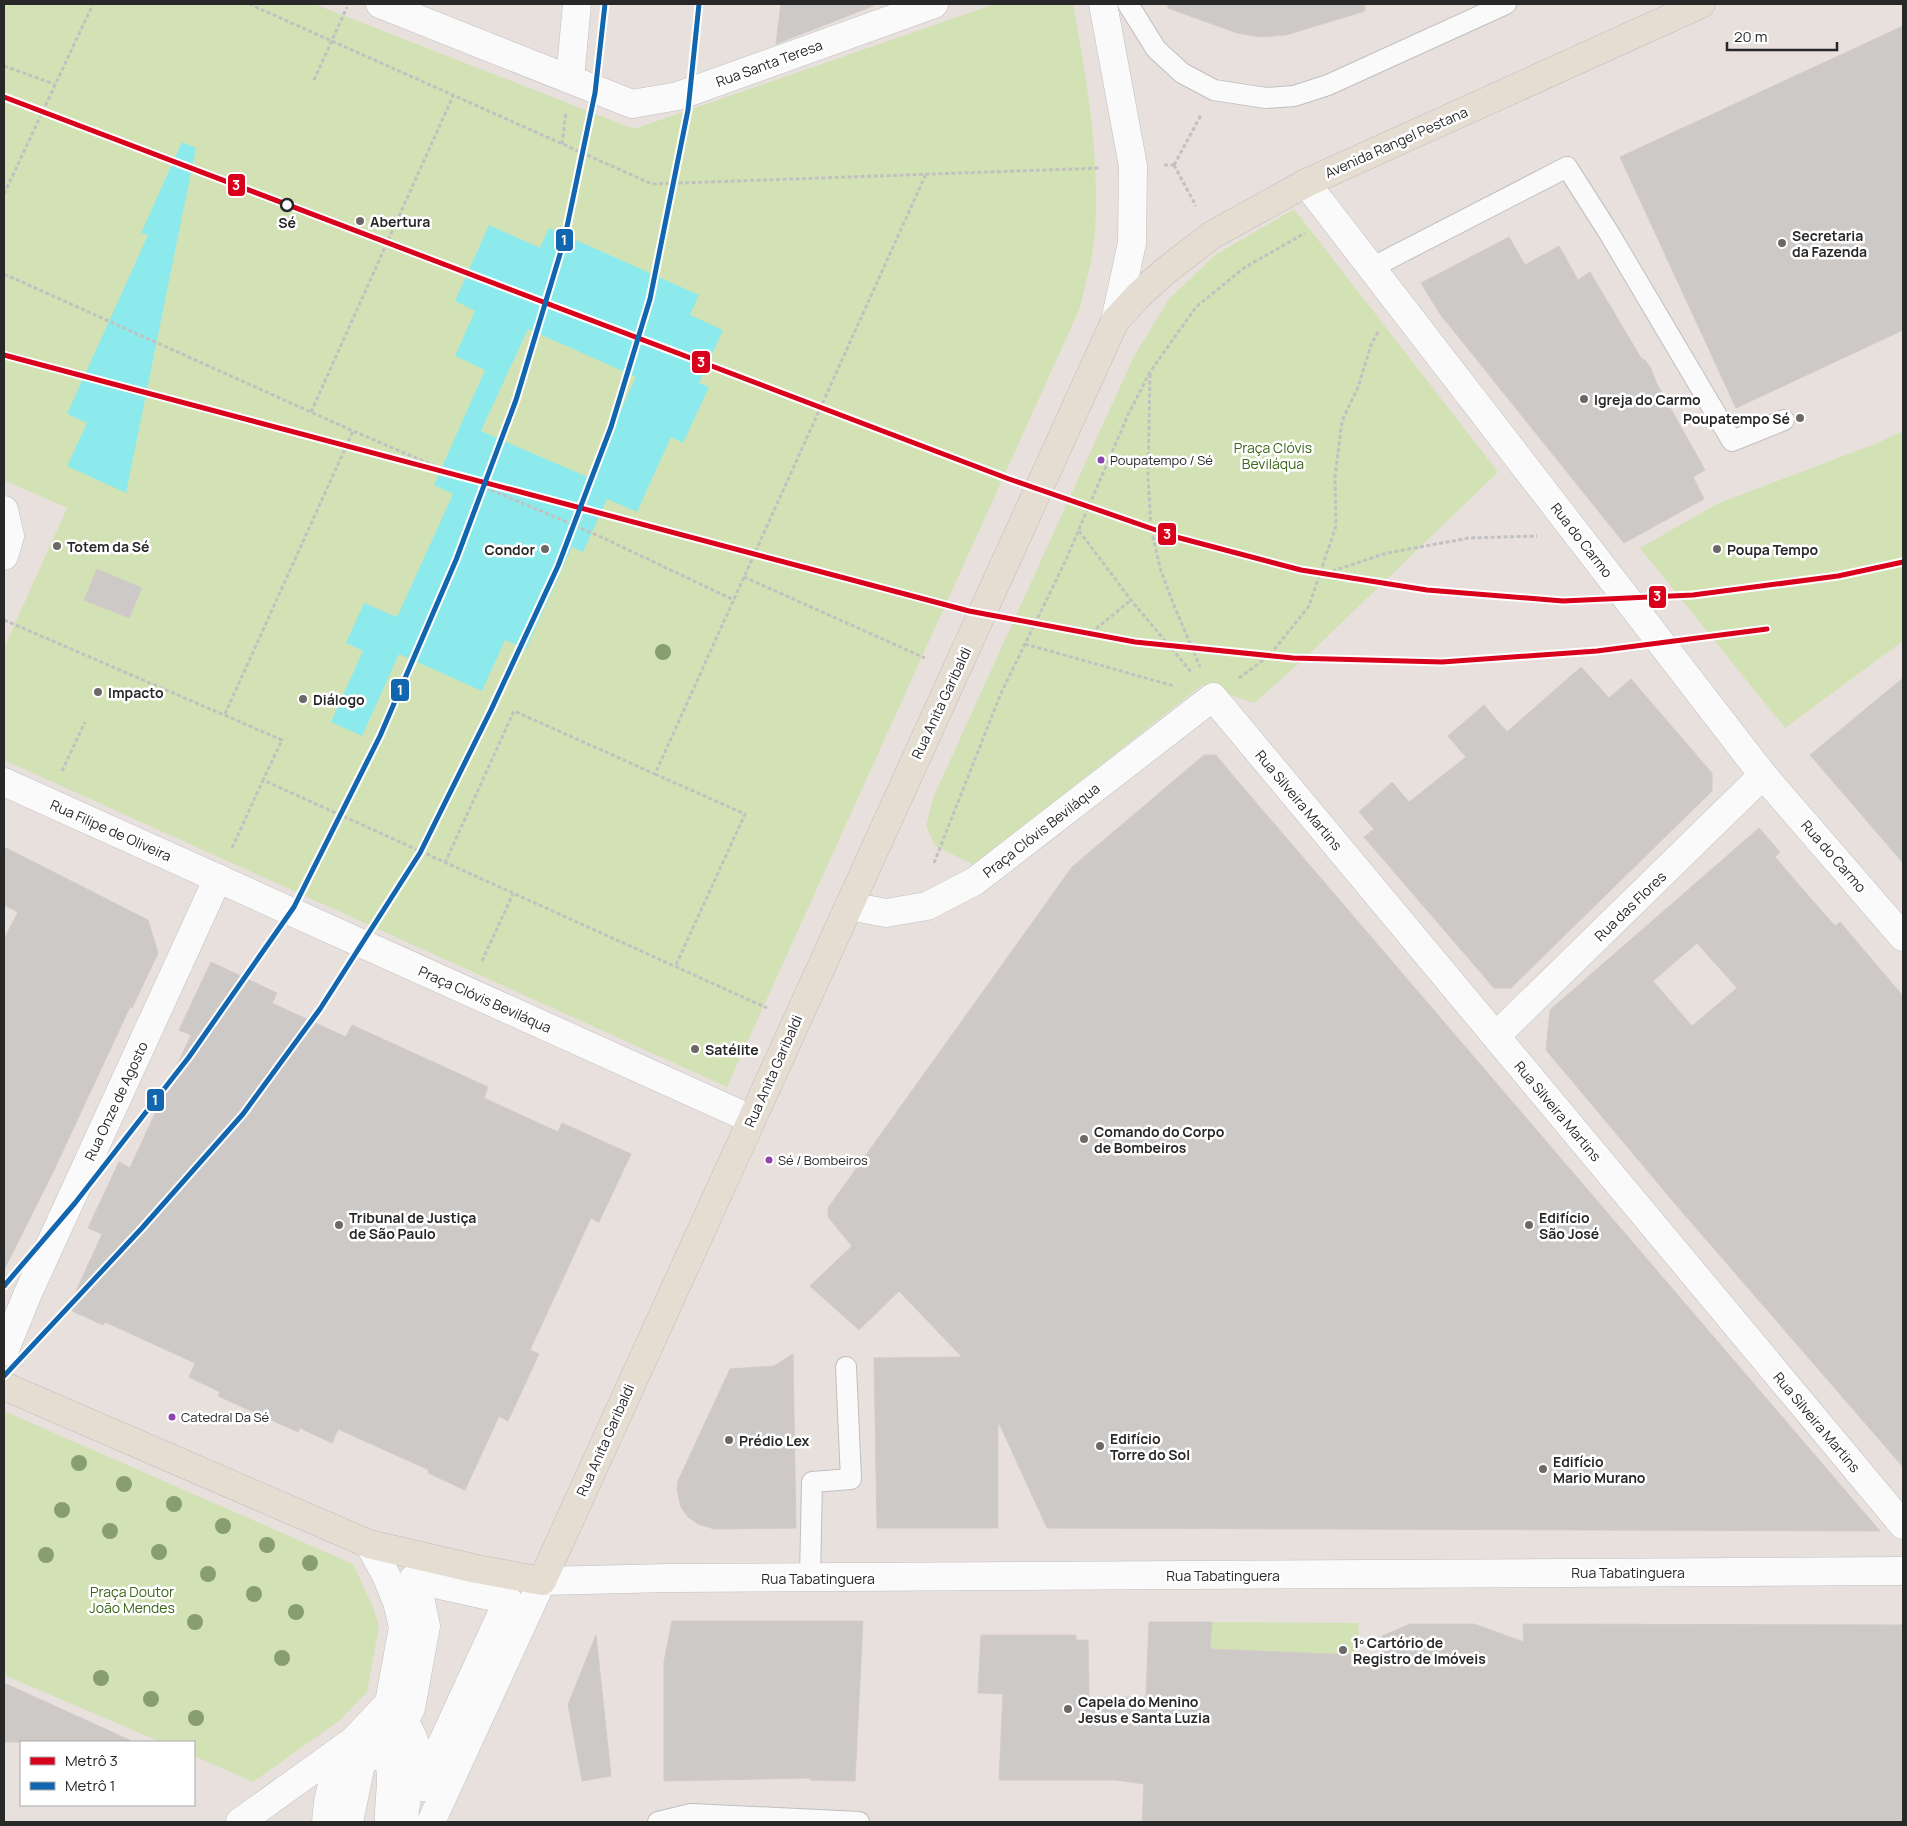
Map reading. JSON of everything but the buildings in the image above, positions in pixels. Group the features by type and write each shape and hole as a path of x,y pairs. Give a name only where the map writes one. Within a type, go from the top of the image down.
{"main road":[{"path":"1635,34 1672,4"},
{"name":"Avenida Rangel Pestana","path":"1115,321 1164,272 1212,235 1306,182 1702,4"},
{"name":"Rua Anita Garibaldi","path":"542,1581 1115,321"},
{"path":"4,1386 369,1544 477,1569 542,1581"}],"street":[{"name":"Rua Santa Teresa","path":"380,4 632,104 678,96 934,4"},
{"path":"570,79 577,4"},
{"path":"1102,4 1133,166 1132,243 1115,321"},
{"name":"Rua do Carmo","path":"1306,182 1763,775 1903,936"},
{"path":"4,510 10,536 4,556"},
{"name":"Praça Clóvis Beviláqua","path":"848,906 886,912 928,906 975,881 1213,697"},
{"name":"Rua Silveira Martins","path":"1213,697 1903,1525"},
{"name":"Rua das Flores","path":"1496,1036 1763,775"},
{"name":"Rua Filipe de Oliveira","path":"4,782 218,878"},
{"name":"Praça Clóvis Beviláqua","path":"218,878 751,1119"},
{"name":"Rua Onze de Agosto","path":"4,1352 37,1275 218,878"},
{"path":"240,1822 352,1741 389,1703 403,1627 397,1602 386,1575 369,1544"},
{"name":"Rua Tabatinguera","path":"542,1581 1903,1571"},
{"path":"413,1579 508,1600 422,1787 419,1755 411,1732 404,1721 411,1708 426,1626 421,1602 413,1579"},
{"name":"Rua Anita Garibaldi","path":"431,1822 542,1581"},
{"path":"377,1716 389,1726 398,1738 404,1753 408,1781 404,1822"},
{"path":"350,1822 361,1764 383,1745 389,1756 392,1774 389,1822"},
{"path":"326,1822 328,1802 340,1750"}],"lane":[{"path":"1128,4 1156,49 1182,73 1214,90 1266,98 1294,96 1328,85 1506,4"},
{"path":"1371,268 1567,167 1609,233 1732,440 1784,420"},
{"path":"810,1578 812,1482 851,1479 846,1367"},
{"path":"658,1822 691,1814 859,1822"}],"path":[{"path":"4,194 93,4"},
{"path":"249,4 652,184 1095,168"},
{"path":"314,80 348,4"},
{"path":"4,66 54,84"},
{"path":"1212,235 1174,165 1214,90"},
{"path":"311,412 453,96"},
{"path":"655,774 926,174"},
{"path":"916,908 1001,693 1078,530 1128,415 1150,372 1196,307 1244,268 1333,217"},
{"path":"4,274 353,431 599,536 734,600"},
{"path":"1213,697 1269,656 1309,606 1336,526 1335,477 1342,421 1358,387 1371,344 1396,299"},
{"path":"1150,372 1148,475 1151,529 1161,571 1213,697"},
{"path":"225,714 353,431"},
{"path":"1078,530 1131,600 1213,697"},
{"path":"1320,575 1387,553 1469,538 1531,535 1564,536 1582,540"},
{"path":"744,577 956,671"},
{"path":"1086,637 1131,600"},
{"path":"4,620 282,740 218,878"},
{"path":"1025,644 1213,697"},
{"path":"445,863 514,711 745,814 675,967"},
{"path":"48,801 85,722"},
{"path":"263,780 768,1009"},
{"path":"468,991 513,894"}],"green space":[{"path":"4,4 314,4 634,129 995,4 1073,4 1091,118 1096,176 1094,243 1080,308 727,1087 4,760 4,648 67,508 4,480"},
{"name":"Praça Clóvis Beviláqua","path":"1294,209 1498,472 1305,658 1254,703 1202,685 974,865 935,846 926,826 933,798 1134,356 1169,299 1215,255"},
{"path":"1903,431 1903,641 1785,728 1640,548 1719,503 1875,444"},
{"name":"Praça Doutor João Mendes","path":"4,1411 353,1564 373,1607 379,1626 367,1692 340,1720 253,1782 195,1756 195,1741 159,1741 4,1675"},
{"path":"1212,1622 1358,1623 1360,1655 1210,1649"}],"water":[{"path":"182,142 196,148 126,493 67,466 87,423 67,414 148,235 141,233"},
{"path":"489,225 540,248 549,228 699,295 690,315 723,330 699,383 709,387 683,443 671,437 637,512 607,499 583,552 572,547 526,649 505,640 482,691 399,654 362,736 331,722 363,651 346,643 364,603 397,617 453,494 434,485 485,370 455,356 475,311 455,301","holes":["528,329 636,377 590,478 481,431"]}],"metro line":[{"name":"1","path":"4,1286 75,1203 189,1057 294,907 380,736 456,560 516,400 564,241 595,93 605,4"},
{"name":"1","path":"4,1376 142,1228 243,1114 320,1009 420,853 491,710 558,566 611,427 650,299 688,110 699,4"},
{"name":"3","path":"4,97 1009,479 1176,537 1301,570 1427,590 1563,601 1693,595 1838,576 1903,562"},
{"name":"3","path":"4,355 969,611 1135,642 1293,658 1442,662 1597,651 1767,629"}],"place":[{"name":"Sé","path":"287,205"},
{"name":"Abertura","path":"360,221"},
{"name":"Secretaria da Fazenda","path":"1782,243"},
{"name":"Igreja do Carmo","path":"1584,399"},
{"name":"Poupatempo Sé","path":"1800,418"},
{"name":"Poupatempo / Sé","path":"1101,460"},
{"name":"Totem da Sé","path":"57,546"},
{"name":"Condor","path":"545,549"},
{"name":"Poupa Tempo","path":"1717,549"},
{"name":"Impacto","path":"98,692"},
{"name":"Diálogo","path":"303,699"},
{"name":"Satélite","path":"695,1049"},
{"name":"Comando do Corpo de Bombeiros","path":"1084,1139"},
{"name":"Sé / Bombeiros","path":"769,1160"},
{"name":"Tribunal de Justiça de São Paulo","path":"339,1225"},
{"name":"Edifício São José","path":"1529,1225"},
{"name":"Catedral Da Sé","path":"172,1417"},
{"name":"Prédio Lex","path":"729,1440"},
{"name":"Edifício Torre do Sol","path":"1100,1446"},
{"name":"Edifício Mario Murano","path":"1543,1469"},
{"name":"1º Cartório de Registro de Imóveis","path":"1343,1650"},
{"name":"Capela do Menino Jesus e Santa Luzia","path":"1068,1709"}]}
